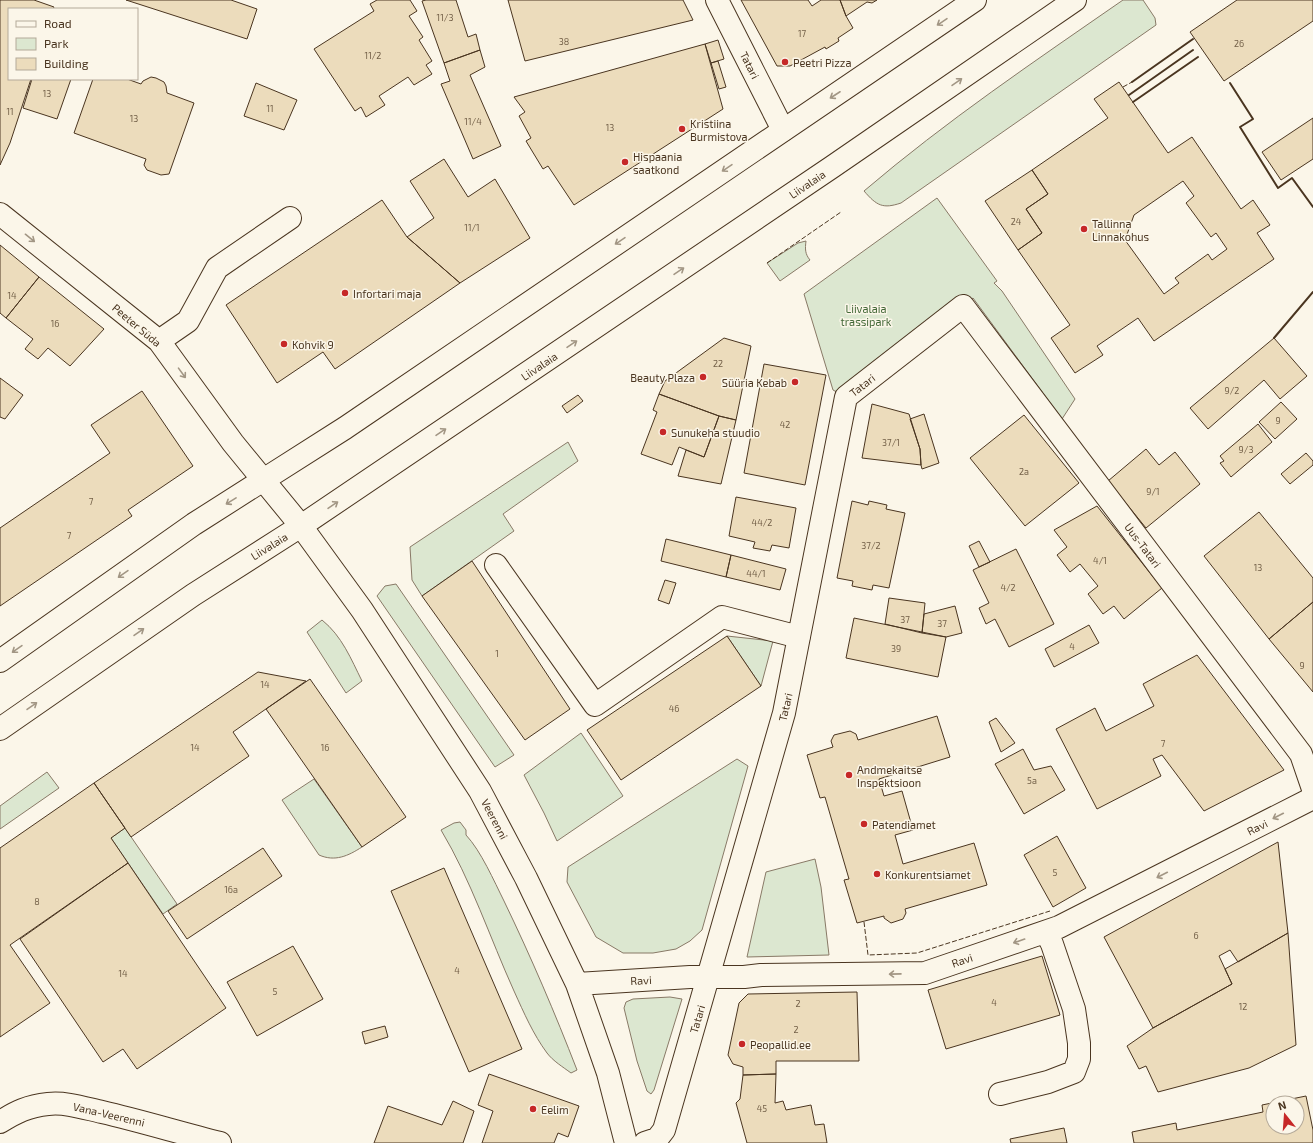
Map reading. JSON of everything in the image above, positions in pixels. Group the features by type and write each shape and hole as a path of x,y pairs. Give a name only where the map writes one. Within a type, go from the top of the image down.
{"street":[{"name":"Tatari","path":"717,0 783,130"},
{"path":"0,661 194,524 345,428 975,0"},
{"name":"Liivalaia","path":"0,729 193,595 300,526 832,167 1075,0"},
{"name":"Peeter Süda","path":"0,214 159,341 234,443 300,526"},
{"path":"159,341 188,321 217,268 290,218"},
{"name":"Tatari","path":"645,1143 657,1138 664,1130 784,713 846,397 963,306"},
{"name":"Uus-Tatari","path":"963,306 1300,754 1313,789"},
{"name":"Veerenni","path":"300,526 362,610 480,791 526,878 577,984 608,1074 626,1143"},
{"path":"496,565 595,705 722,617 799,637"},
{"name":"Ravi","path":"577,984 709,976 744,977 761,975 925,973 1059,927 1313,798"},
{"path":"1000,1094 1048,1082 1074,1072 1079,1059 1079,1043 1074,1009 1052,944 1046,932"},
{"name":"Vana-Veerenni","path":"0,1122 17,1111 48,1104 67,1104 144,1122 171,1137 220,1143"}],"green space":[{"path":"1123,0 1143,0 1155,18 1156,25 901,203 889,206 881,205 873,200 864,191 959,116"},
{"name":"Liivalaia trassipark","path":"937,198 997,281 994,283 1002,291 1075,399 1062,419 973,298 846,397 833,390 804,294"},
{"path":"806,241 807,256 810,260 780,281 767,263 798,243"},
{"path":"568,442 578,461 503,514 514,531 422,596 412,580 410,547"},
{"path":"396,584 514,755 495,767 377,596 385,586"},
{"path":"322,620 341,641 362,681 346,693 307,632"},
{"path":"727,636 773,641 761,686"},
{"path":"581,733 623,796 557,841 524,775"},
{"path":"737,759 748,766 702,930 690,941 676,949 653,953 623,953 596,937 567,882 568,867"},
{"path":"47,772 59,788 0,829 0,806"},
{"path":"314,779 362,847 352,853 336,858 319,855 282,800"},
{"path":"460,822 466,830 466,835 477,849 492,876 533,964 577,1070 571,1073 549,1056 533,1031 505,971 462,869 441,830 454,823"},
{"path":"125,828 177,904 163,914 111,838"},
{"path":"815,859 821,887 829,955 747,957 766,872"},
{"path":"670,997 682,999 654,1090 651,1094 647,1091 637,1061 624,1008 626,1002 633,999"}],"building":[{"path":"0,0 34,0 54,7 8,8 8,80 31,80 10,143 0,165"},
{"path":"126,0 231,0 257,9 247,39"},
{"path":"377,0 410,0 417,11 409,16 423,37 419,40 432,61 426,65 432,74 414,85 408,77 379,96 385,105 366,117 361,107 355,111 314,49 374,11 370,4"},
{"path":"456,0 468,37 476,34 480,50 444,63 422,1"},
{"path":"508,0 683,0 693,20 525,61"},
{"path":"741,0 808,0 812,6 821,0 840,0 846,16 853,28 838,38 839,41 826,49 825,47 790,66 777,66"},
{"path":"840,0 877,0 872,3 867,2 846,16"},
{"path":"1237,0 1313,0 1313,21 1224,81 1190,32"},
{"path":"718,40 724,59 711,63 705,44"},
{"path":"705,44 723,109 574,205 548,166 543,169 526,141 531,138 519,116 525,112 514,97"},
{"path":"480,50 485,67 470,75 501,146 473,159 441,84 450,81 444,63"},
{"path":"718,61 726,87 719,89 711,63"},
{"path":"151,77 156,78 164,82 167,93 194,103 169,174 161,175 147,170 144,165 146,159 74,133 93,80 130,80 141,84 143,81"},
{"path":"32,80 71,80 57,119 23,108"},
{"name":"Tallinna Linnakohus","path":"1119,82 1168,153 1192,137 1241,209 1253,200 1270,225 1257,233 1274,259 1154,341 1138,318 1097,346 1103,355 1075,373 1051,338 1070,325 1018,250 1042,233 1026,209 1048,194 1032,170 1108,118 1094,99","holes":["1183,181 1194,196 1186,203 1211,237 1216,233 1227,249 1212,260 1208,254 1175,278 1179,283 1164,294 1125,240 1134,215"]},
{"path":"256,83 297,100 284,130 244,116"},
{"path":"1313,118 1313,159 1281,180 1262,152"},
{"path":"444,159 468,197 495,179 530,238 460,283 407,237 434,218 410,181"},
{"path":"1032,170 1048,194 1026,209 1042,233 1018,250 985,201"},
{"name":"Infortari maja","path":"382,200 407,237 460,283 335,369 323,352 277,383 226,305"},
{"path":"0,245 39,277 6,318 0,313"},
{"path":"39,277 104,329 70,366 48,348 38,359 25,349 33,339 6,318"},
{"path":"724,338 751,346 736,420 719,416 659,394 665,381"},
{"path":"1274,338 1307,376 1280,399 1264,380 1208,429 1190,408"},
{"path":"764,364 826,375 805,485 744,473"},
{"path":"0,378 23,395 5,419 0,417"},
{"path":"142,391 193,466 128,510 132,516 0,606 0,528 110,453 91,425"},
{"path":"659,394 719,416 704,457 679,447 672,465 641,454 657,412 653,410"},
{"path":"578,395 583,401 567,413 562,406"},
{"path":"1281,402 1297,419 1275,439 1259,422"},
{"path":"872,404 909,414 920,449 921,465 862,458"},
{"path":"924,414 939,463 922,469 920,449 910,419"},
{"path":"1024,415 1079,483 1025,526 970,458"},
{"path":"719,416 736,420 721,484 678,476 686,450 704,457"},
{"path":"1258,424 1272,442 1231,477 1220,463 1224,461 1220,456"},
{"path":"1146,449 1159,465 1175,452 1200,484 1146,528 1108,481"},
{"path":"1306,453 1313,461 1313,465 1290,484 1281,474"},
{"path":"736,497 796,508 789,548 772,545 770,551 753,548 755,542 729,536"},
{"path":"852,501 868,505 869,501 887,505 886,509 905,513 889,588 873,585 872,590 852,586 853,581 837,578"},
{"path":"1097,506 1162,588 1124,619 1114,606 1103,614 1088,594 1098,586 1080,564 1070,572 1057,555 1067,547 1054,530"},
{"path":"1259,512 1313,578 1313,602 1269,639 1204,556"},
{"path":"666,539 731,555 726,577 661,561"},
{"path":"979,541 990,562 979,567 969,546"},
{"path":"1016,549 1054,624 1009,647 995,619 986,624 979,608 989,603 973,570"},
{"path":"731,555 786,569 780,590 726,577"},
{"path":"472,561 570,709 525,740 422,596"},
{"path":"665,580 676,583 669,604 658,600"},
{"path":"889,598 925,603 922,633 885,624"},
{"path":"1313,602 1313,692 1269,639"},
{"path":"955,606 962,633 946,637 922,633 924,614"},
{"path":"854,618 946,637 938,677 846,658"},
{"path":"1089,625 1099,643 1054,667 1045,649"},
{"path":"727,636 761,686 621,780 587,730"},
{"path":"1197,655 1284,770 1204,811 1162,755 1153,759 1161,776 1097,809 1056,729 1095,708 1106,731 1154,706 1143,684"},
{"path":"258,672 306,681 233,732 249,756 131,837 94,783"},
{"path":"310,679 406,817 362,847 266,709"},
{"path":"937,716 950,757 879,779 884,796 902,791 913,830 895,835 903,864 974,843 987,885 905,909 906,913 903,919 891,923 884,918 884,916 857,923 844,880 849,879 825,797 820,798 807,755 833,747 831,741 834,735 850,731 856,734 858,740"},
{"path":"996,718 1015,743 1001,752 989,722"},
{"path":"1023,749 1034,770 1051,766 1065,790 1024,814 995,764"},
{"path":"94,783 125,828 111,838 128,863 10,945 50,1003 0,1037 0,848"},
{"path":"1057,836 1086,888 1053,907 1024,855"},
{"path":"1278,842 1288,933 1238,962 1230,950 1219,956 1232,984 1153,1028 1104,937"},
{"path":"263,848 282,876 187,939 168,911"},
{"path":"128,863 226,1008 137,1069 123,1049 103,1062 20,939"},
{"path":"444,868 522,1049 469,1072 391,891"},
{"path":"1288,933 1296,1045 1249,1068 1158,1092 1146,1066 1139,1069 1127,1046 1153,1028 1232,984 1225,969"},
{"path":"293,946 323,999 257,1036 227,982"},
{"path":"1042,956 1060,1015 946,1049 928,990"},
{"path":"857,992 859,1061 776,1061 776,1074 743,1075 743,1067 733,1064 728,1055 739,1003 748,994"},
{"path":"385,1026 388,1037 365,1044 362,1032"},
{"name":"Eelim","path":"489,1074 579,1106 568,1137 558,1133 554,1143 482,1143 493,1111 478,1105"},
{"path":"776,1074 775,1103 783,1101 786,1110 811,1105 815,1125 824,1124 827,1143 747,1143 736,1103 740,1099 743,1075"},
{"path":"1306,1096 1313,1130 1313,1143 1134,1143 1132,1132 1176,1123 1177,1130 1263,1112 1262,1105 1265,1104 1265,1135 1305,1135"},
{"path":"453,1101 474,1111 463,1143 374,1143 388,1106 442,1125"},
{"path":"1064,1128 1067,1143 1011,1143 1010,1139"}],"fence":[{"path":"1123,87 1132,82"},
{"path":"767,263 841,212"},
{"path":"864,922 868,955 917,953 1050,911"}],"wall":[{"path":"1132,82 1193,39"},
{"path":"1129,95 1193,50"},
{"path":"1133,102 1198,57"},
{"path":"1230,83 1253,119 1240,127 1278,188 1292,178 1313,207"},
{"path":"1274,338 1313,292"}],"place":[{"name":"Peetri Pizza","path":"785,62"},
{"name":"Kristiina Burmistova","path":"682,129"},
{"name":"Hispaania saatkond","path":"625,162"},
{"name":"Tallinna Linnakohus","path":"1084,229"},
{"name":"Infortari maja","path":"345,293"},
{"name":"Kohvik 9","path":"284,344"},
{"name":"Beauty Plaza","path":"703,377"},
{"name":"Süüria Kebab","path":"795,382"},
{"name":"Sunukeha stuudio","path":"663,432"},
{"name":"Andmekaitse Inspektsioon","path":"849,775"},
{"name":"Patendiamet","path":"864,824"},
{"name":"Konkurentsiamet","path":"877,874"},
{"name":"Peopallid.ee","path":"742,1044"},
{"name":"Eelim","path":"533,1109"}]}
